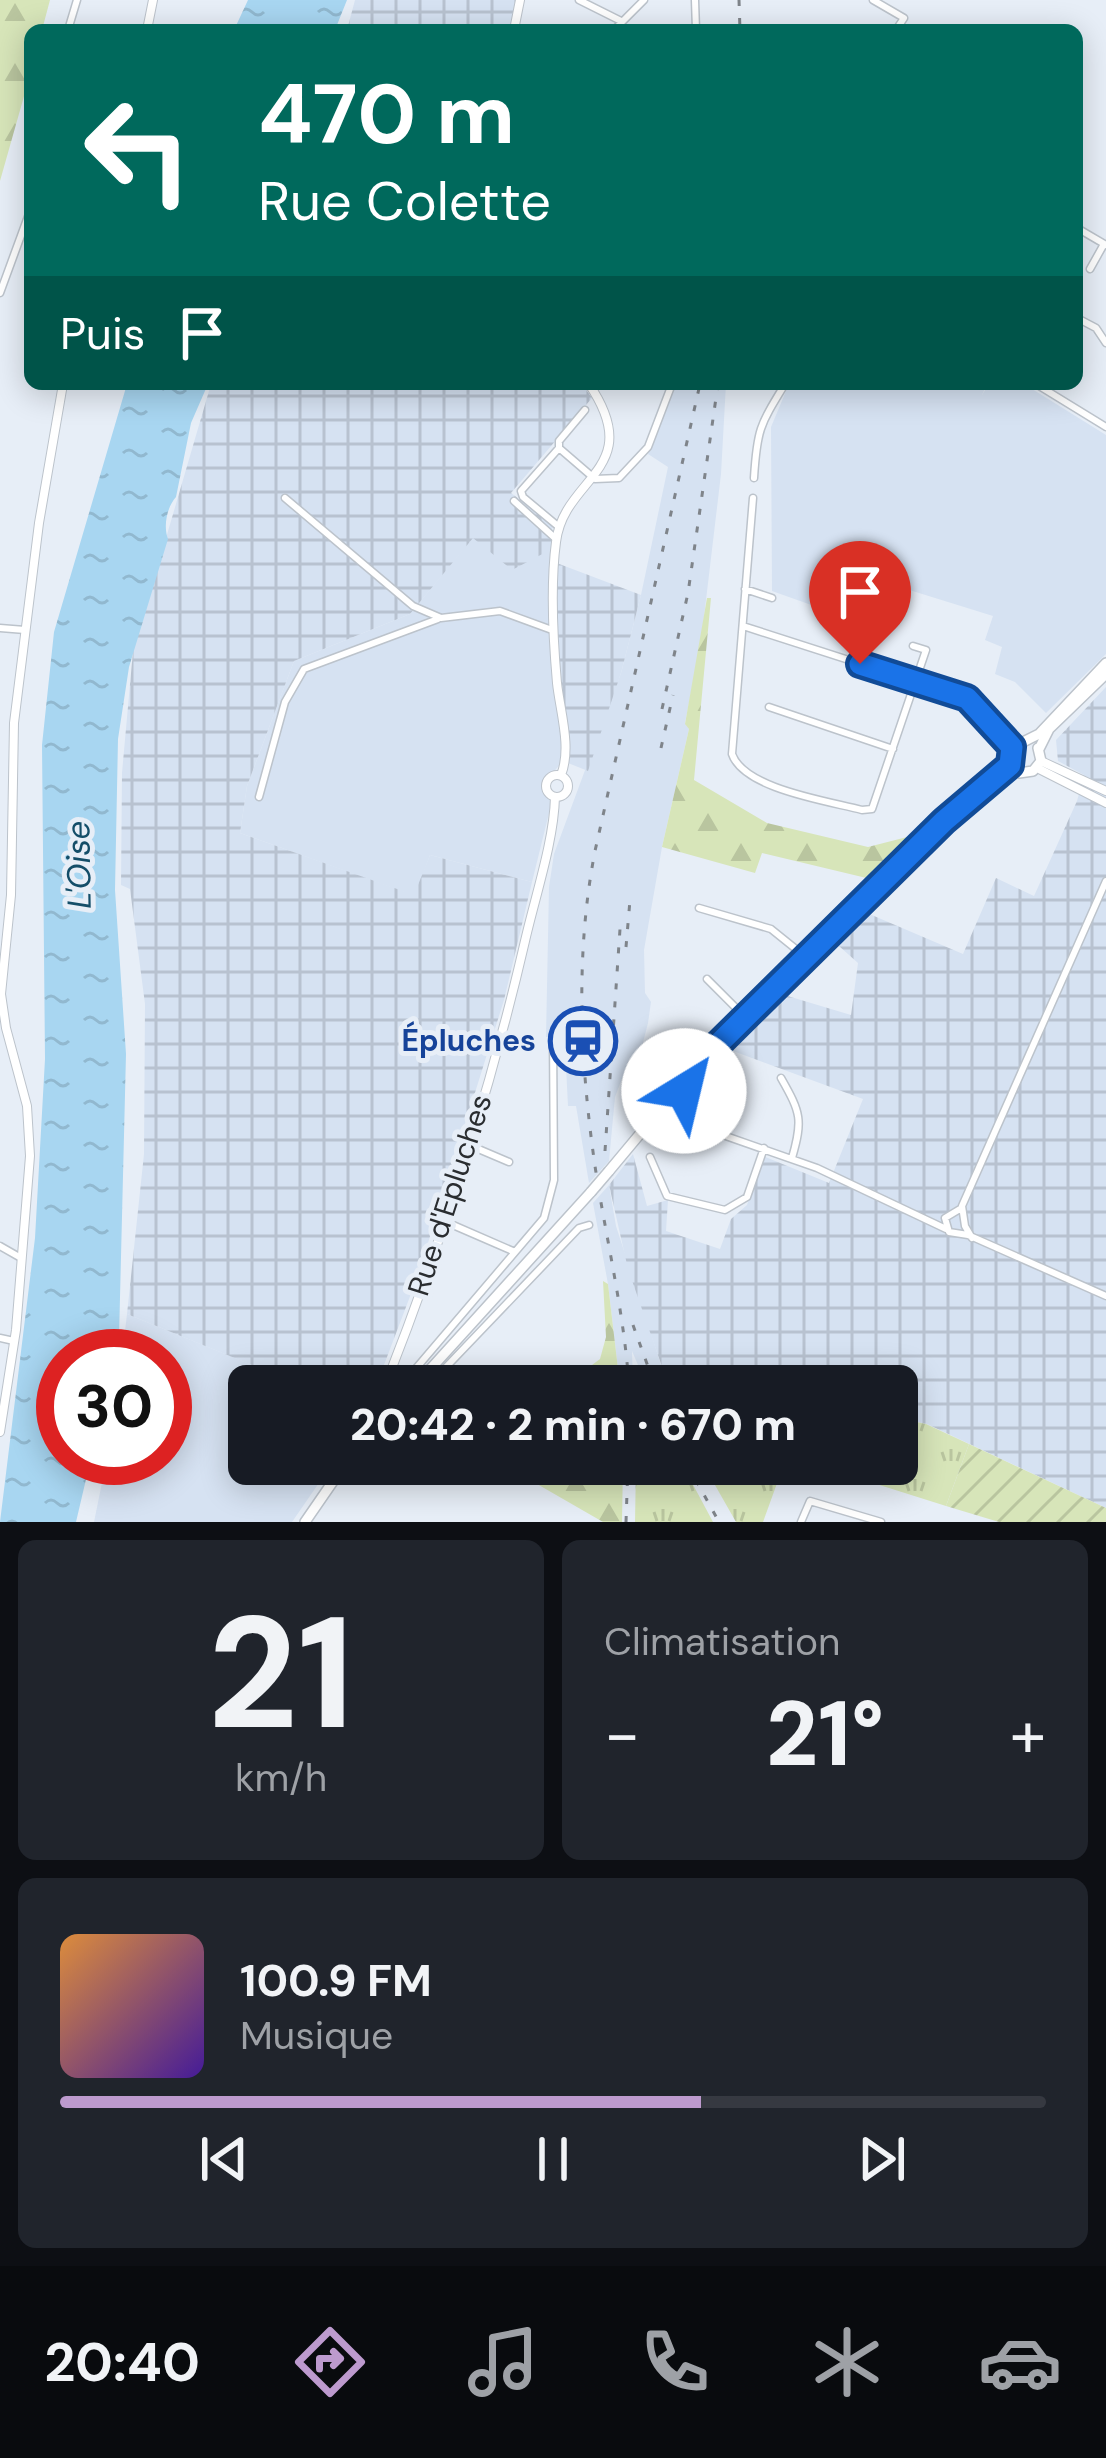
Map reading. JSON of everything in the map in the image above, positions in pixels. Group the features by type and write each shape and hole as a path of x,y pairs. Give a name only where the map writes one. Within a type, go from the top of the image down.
{"main road":[{"path":"1036,755 1106,663"},
{"path":"1010,765 1025,774 1049,729 1106,674"},
{"path":"434,1365 610,1171 684,1080 944,821 1010,765 1012,747 1036,755"},
{"path":"305,1522 331,1485"}],"street":[{"path":"579,0 621,21"},
{"path":"619,24 644,0"},
{"path":"873,0 904,18 900,24"},
{"path":"0,293 24,227"},
{"path":"1090,269 1105,244"},
{"path":"1083,321 1096,328 1106,344"},
{"path":"0,1432 14,1341 30,1132 6,1028 1,980 11,895 14,723 43,491 62,390"},
{"path":"561,776 565,756 556,631 556,539 565,514 595,479 606,456 608,423 592,390"},
{"path":"559,448 595,479 619,478 640,459 670,390"},
{"path":"754,478 757,433 781,390"},
{"path":"1046,390 1106,428"},
{"path":"559,527 521,491 585,410"},
{"path":"285,498 406,601 441,618"},
{"path":"753,498 732,754 739,768 771,786 872,809 926,650 913,646"},
{"path":"514,501 556,539"},
{"path":"745,589 772,598"},
{"path":"259,797 285,702 304,669 441,618 500,611 556,631"},
{"path":"743,626 967,698 1012,747"},
{"path":"0,628 25,631"},
{"path":"769,707 893,749"},
{"path":"1036,755 1106,791"},
{"path":"1036,755 1106,802"},
{"path":"561,776 568,790 555,797 548,794 550,777 561,776"},
{"name":"Rue d'Epluches","path":"395,1365 446,1222 520,965 555,797"},
{"path":"946,1229 1106,880"},
{"path":"699,908 771,929 807,958"},
{"path":"707,979 746,1018"},
{"path":"419,1365 544,1218 550,1205 556,1114 553,1036"},
{"path":"781,1078 798,1108 801,1128 792,1158"},
{"path":"684,1080 686,1096 720,1134 792,1158 1106,1296"},
{"path":"672,1094 686,1096"},
{"path":"469,1145 509,1162"},
{"path":"650,1157 667,1196 725,1210 747,1197 764,1148"},
{"path":"930,1219 957,1212"},
{"path":"957,1212 972,1238"},
{"path":"446,1222 515,1252"},
{"path":"448,1365 579,1228 589,1225"},
{"path":"958,1233 965,1226"},
{"path":"0,1258 3,1247 21,1258"},
{"path":"0,1339 14,1341"},
{"path":"801,1522 810,1501 881,1522"}],"shaded area":[{"path":"355,0 515,0 511,24 349,24"},
{"path":"209,390 586,390 592,398 511,493 552,524 554,562 641,595 588,771 563,761 553,669 550,550 512,570 473,538 410,614 294,661 247,786 240,833 414,895 430,855 532,882 504,1000 417,1278 384,1365 252,1365 192,1341 192,1329 164,1329 127,1314 144,1154 145,1004 130,889 121,885 122,773 133,651"},
{"path":"674,390 726,390 701,642 685,723 689,729 644,950 645,993 651,1002 648,1023 639,1058 629,1060 615,1097 609,1161 589,1183 576,1106 568,1106 565,1047 573,1036 546,1037 549,887 554,854 621,673 641,595 668,467 648,454"},
{"path":"786,390 984,390 982,395 985,390 1034,390 1106,435 1106,654 1046,713 1015,682 995,674 1002,647 985,640 993,616 845,570 831,612 772,591 771,427"},
{"path":"473,537 550,549 553,669 563,761 544,783 552,801 532,882 430,855 415,896 240,833 247,786 294,661 410,614"},
{"path":"1106,687 1106,1508 918,1422 918,1365 661,1365 628,1269 609,1185 633,1154 647,1206 668,1200 666,1231 720,1249 731,1219 747,1205 763,1156 829,1183 863,1099 725,1048 781,994 851,1015 858,963 830,938 860,910 963,954 996,878 1034,896 1084,775 1058,761 1056,740"},
{"path":"609,1185 616,1226 661,1365 638,1365 632,1351 632,1365 618,1365 593,1203"},
{"path":"127,1314 164,1329 125,1329"},
{"path":"192,1340 252,1365 228,1365 228,1485 318,1485 292,1522 94,1522 102,1485 192,1485"}],"green space":[{"path":"0,0 50,0 44,24 24,24 24,96 0,181"},
{"path":"707,598 711,598 694,780 767,823 868,847 911,836 918,840 879,881 762,853 755,873 662,847 689,729 685,724"},
{"path":"603,1281 608,1284 618,1365 592,1365 600,1359 606,1337"},
{"path":"918,1422 969,1444 946,1506 880,1485 918,1485"},
{"path":"969,1444 1106,1508 1106,1522 999,1522 946,1506"},
{"path":"539,1485 623,1485 622,1522 603,1522"},
{"path":"636,1485 693,1485 713,1522 635,1522"},
{"path":"715,1485 776,1485 763,1522 736,1522"}],"water":[{"path":"248,0 347,0 337,24 237,24"},
{"name":"L'Oise","path":"125,390 205,390 191,423 176,497 167,517 168,539 129,667 118,739 115,890 126,1054 119,1329 36,1329 36,1485 85,1485 76,1522 0,1522 35,1238 45,1059 42,745 54,632"}],"railway":[{"path":"739,0 740,24"},
{"path":"628,1365 586,1087 584,929 595,851 699,390"},
{"path":"662,709 688,593 717,390"},
{"path":"661,748 673,695"},
{"path":"626,947 630,900"},
{"path":"605,1151 620,929"},
{"path":"633,1325 647,1365"},
{"path":"626,1522 627,1485"},
{"path":"699,1485 719,1522"}],"place":[{"name":"Épluches","path":"583,1041"}],"route":[{"path":"684,1091 684,1080 700,1062 944,821 1010,765 1012,747 967,698 860,664"}]}
